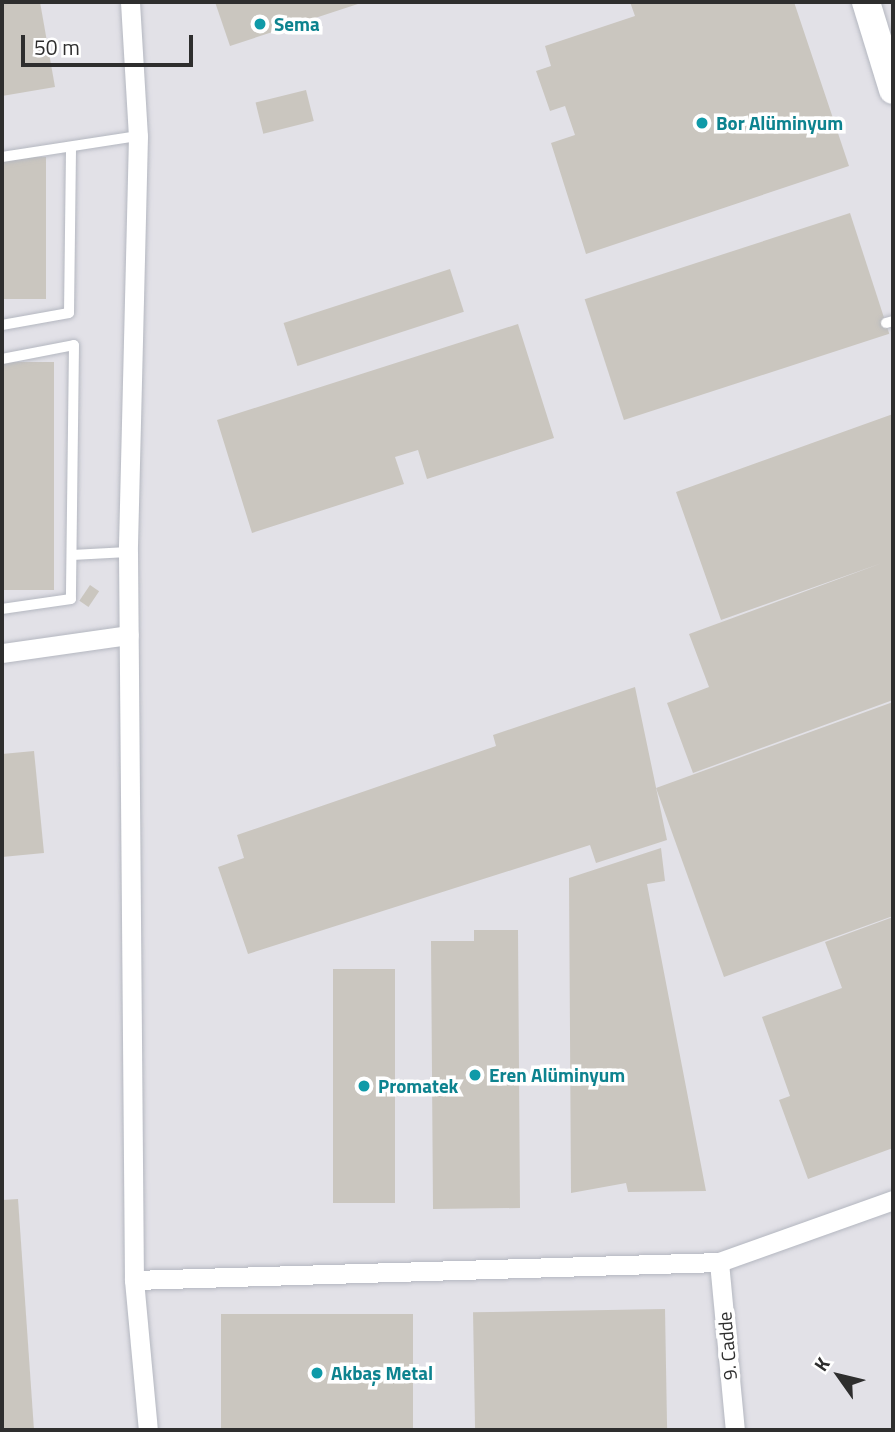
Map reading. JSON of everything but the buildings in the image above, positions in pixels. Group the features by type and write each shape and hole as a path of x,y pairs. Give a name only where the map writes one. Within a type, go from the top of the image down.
{"street":[{"path":"130,2 138,136 128,552 134,1280 148,1430"},
{"path":"866,2 893,90"},
{"path":"2,653 129,635"},
{"path":"134,1280 719,1262 893,1200"},
{"name":"9. Cadde","path":"719,1262 735,1430"}],"lane":[{"path":"2,157 138,136"},
{"path":"2,326 69,313 71,147"},
{"path":"2,359 74,345 71,598 2,610"},
{"path":"72,555 128,552"}],"shaded area":[{"path":"2,2 893,2 893,1430 2,1430"}],"place":[{"name":"Sema","path":"260,24"},
{"name":"Bor Alüminyum","path":"702,123"},
{"name":"Eren Alüminyum","path":"475,1075"},
{"name":"Promatek","path":"364,1086"},
{"name":"Akbaş Metal","path":"317,1373"}]}
